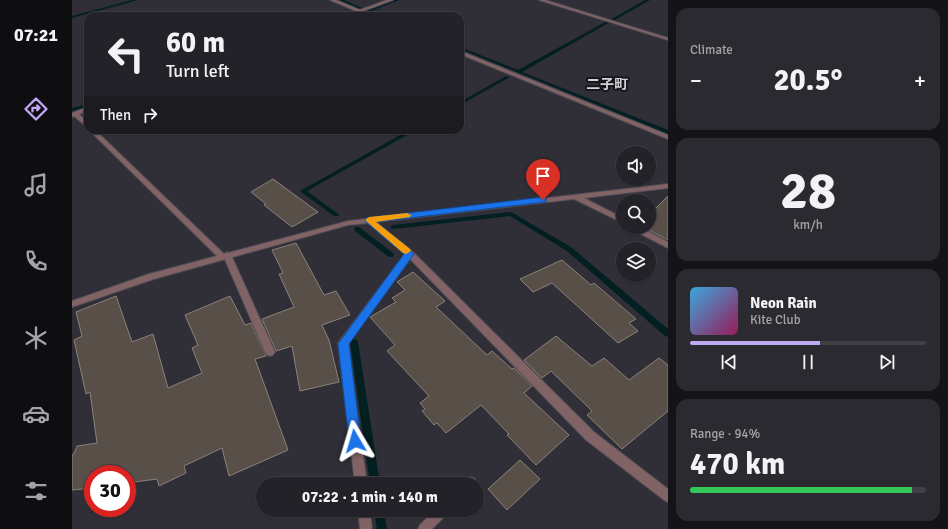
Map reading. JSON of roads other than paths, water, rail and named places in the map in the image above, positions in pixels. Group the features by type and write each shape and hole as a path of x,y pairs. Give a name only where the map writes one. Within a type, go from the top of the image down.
{"street":[{"path":"332,0 359,11 391,0"},
{"path":"541,0 668,39"},
{"path":"464,54 668,137"},
{"path":"73,114 84,110"},
{"path":"73,114 84,123"},
{"path":"96,134 224,256 270,352"},
{"path":"72,304 152,276 348,223 668,186"},
{"path":"575,196 616,217"},
{"path":"369,220 410,254 590,436 668,496"},
{"path":"647,234 668,245"},
{"path":"360,477 343,344 410,254"},
{"path":"365,517 366,529"},
{"path":"424,529 436,517"}],"waterway":[{"path":"91,12 136,0"},
{"path":"341,0 360,8"},
{"path":"371,12 368,11 397,0"},
{"path":"612,20 648,0"},
{"path":"72,17 84,14"},
{"path":"519,72 608,22"},
{"path":"464,50 519,72"},
{"path":"519,72 668,132"},
{"path":"464,102 508,77"},
{"path":"72,110 84,106"},
{"path":"336,215 303,191 406,134"},
{"path":"393,227 511,214 569,249 668,334"},
{"path":"357,229 391,255"},
{"path":"354,342 374,477"},
{"path":"380,517 382,529"}],"district":[{"name":"二子町","path":"607,84"}]}
